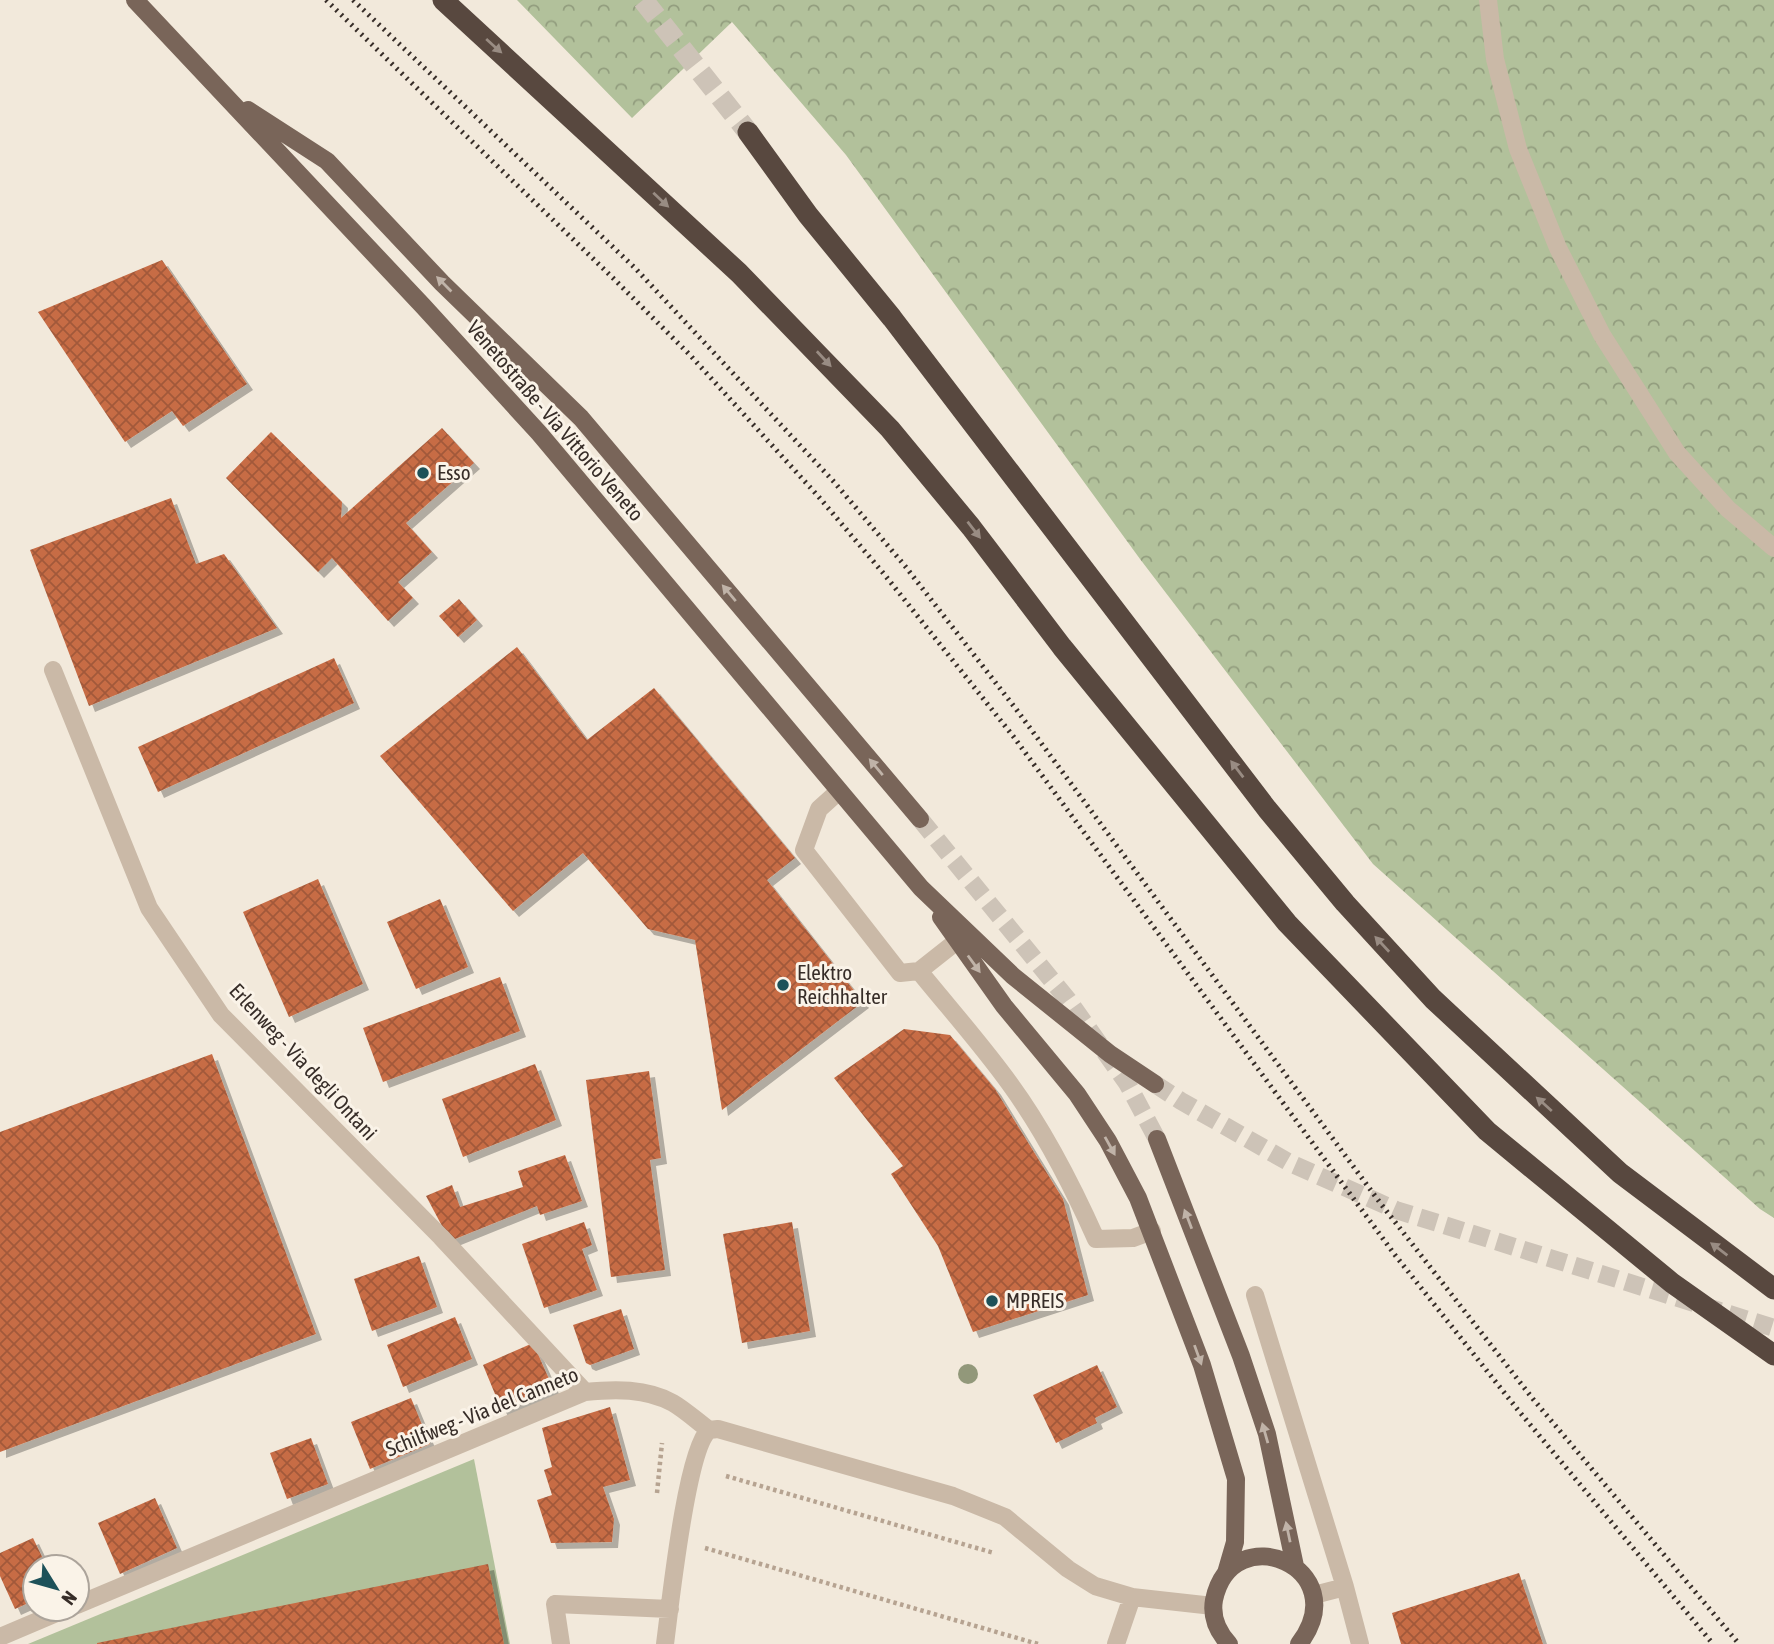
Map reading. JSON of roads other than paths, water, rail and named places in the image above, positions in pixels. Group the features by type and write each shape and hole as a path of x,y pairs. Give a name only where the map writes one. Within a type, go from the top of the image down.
{"highway":[{"path":"443,0 739,273 890,429 971,527 1062,647 1287,923 1487,1131 1672,1283 1774,1355"},
{"path":"748,132 808,215 916,350 1258,798 1345,903 1433,999 1610,1164 1774,1289"}],"main road":[{"name":"Venetostraße - Via Vittorio Veneto","path":"135,0 424,306 539,433 921,888"},
{"path":"222,92 327,161 442,283 581,418 920,819"},
{"path":"921,888 1004,1006 1077,1094 1108,1141 1138,1198 1202,1366 1236,1479 1235,1542 1226,1573"},
{"path":"921,888 1013,976 1110,1054 1155,1084"},
{"path":"1157,1139 1241,1356 1267,1434 1295,1566"},
{"path":"1229,1644 1215,1623 1213,1606 1216,1589 1226,1573 1237,1563 1251,1557 1267,1556 1281,1558 1295,1566 1307,1578 1314,1595 1313,1636 1300,1644"}],"street":[{"path":"1488,0 1495,59 1518,149 1558,248 1602,335 1677,453 1728,509 1774,548"},
{"name":"Erlenweg - Via degli Ontani","path":"53,670 149,908 222,1015 441,1237 585,1392"},
{"path":"839,791 819,809 804,850 900,972 919,971 957,941"},
{"path":"919,971 1010,1083 1076,1192 1096,1240 1133,1238 1152,1231"},
{"path":"1255,1295 1360,1644"},
{"name":"Schilfweg - Via del Canneto","path":"91,1599 585,1392 613,1389 652,1394 673,1403 709,1430 718,1429 953,1496 1005,1517 1068,1569 1095,1586 1132,1597 1213,1606"},
{"path":"665,1644 685,1503 696,1451 709,1430"},
{"path":"1314,1595 1345,1587"},
{"path":"1116,1644 1132,1597"},
{"path":"561,1644 555,1604 670,1609"},
{"path":"0,1637 33,1623"}],"tunnel":[{"path":"643,0 748,132"},
{"path":"920,819 1068,1000 1127,1083 1157,1139"},
{"path":"1155,1084 1290,1163 1396,1210 1774,1328"}],"railway":[{"path":"326,0 690,355 818,496 884,574 1013,736 1395,1255 1518,1410 1713,1644"},
{"path":"353,0 635,268 835,483 905,566 1016,709 1381,1204 1533,1399 1739,1644"}],"place":[{"name":"Esso","path":"423,473"},
{"name":"Elektro Reichhalter","path":"783,985"},
{"name":"MPREIS","path":"992,1301"}]}
